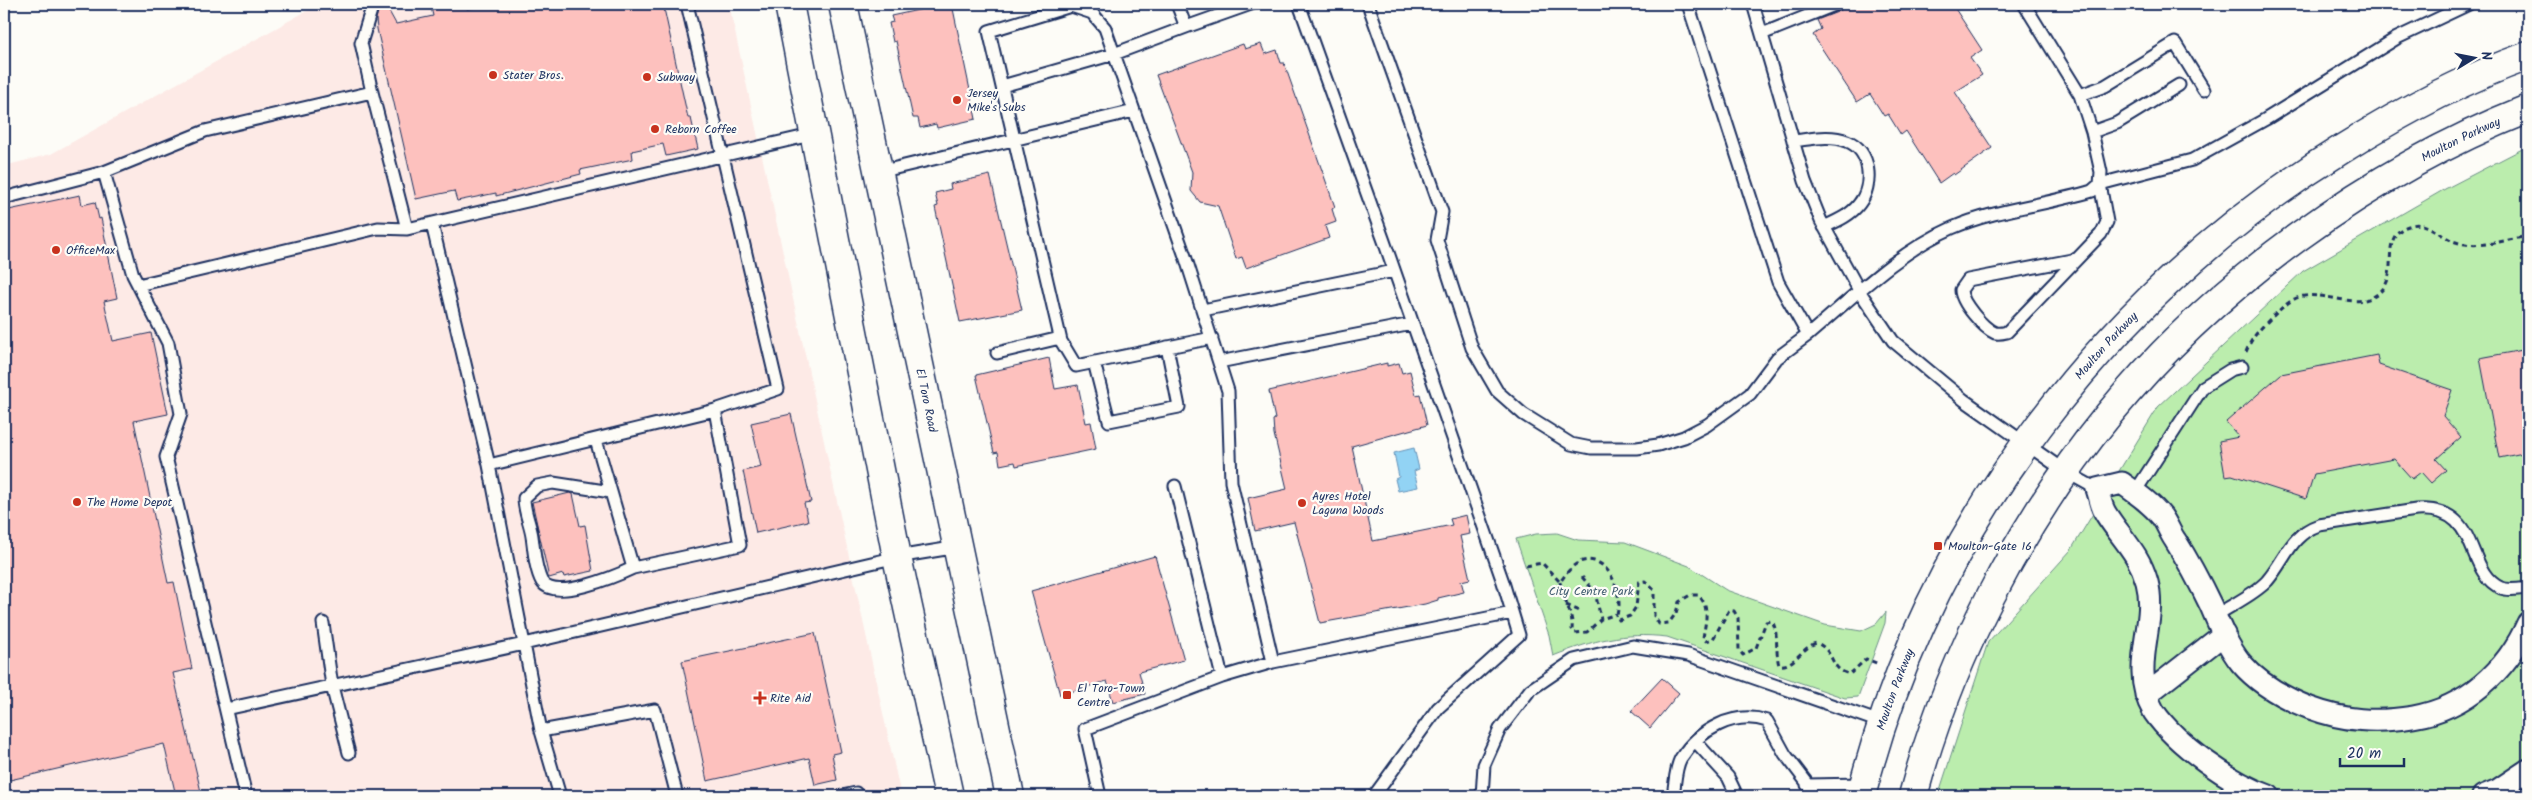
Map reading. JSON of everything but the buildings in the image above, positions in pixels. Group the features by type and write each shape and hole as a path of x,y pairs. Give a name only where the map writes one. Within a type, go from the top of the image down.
{"main road":[{"path":"789,4 897,557 949,796"},
{"name":"El Toro Road","path":"843,4 1010,796"},
{"name":"Moulton Parkway","path":"1862,790 1883,723 1920,623 1963,540 2027,443 2061,396 2115,334 2199,252 2260,204 2316,165 2381,124 2443,92 2528,56"},
{"name":"Moulton Parkway","path":"1913,796 1925,751 1953,675 1993,593 2066,472 2109,414 2162,356 2219,302 2284,248 2348,203 2419,160 2485,126 2528,109"}],"street":[{"path":"2269,796 2229,788 2210,764 2176,736 2155,712 2146,695 2142,672 2149,610 2147,582 2128,541 2105,513 2097,489 2122,483 2136,492 2162,517 2190,562 2240,662 2262,684 2294,702 2327,715 2355,721 2385,722 2445,708 2478,689 2500,670 2520,642 2528,623"},
{"path":"2146,695 2220,625"},
{"path":"2483,796 2498,790 2528,770"}],"lane":[{"path":"373,4 360,43 407,229"},
{"path":"489,465 715,410 778,389 687,4"},
{"path":"1177,4 1186,27"},
{"path":"1002,86 1114,54 1251,4"},
{"path":"1299,4 1394,271 1519,636 1438,708 1374,796"},
{"path":"1368,4 1442,212 1437,240 1472,348 1498,391 1523,414 1571,444 1615,450 1658,445 1684,437 1707,425 1750,394 1777,358 1925,242 1954,227 2003,212 2082,194 2100,184 2192,160 2266,119 2397,38 2469,4"},
{"path":"1688,4 1778,282 1808,335"},
{"path":"1752,4 1793,141 1824,227 1860,292 1893,341 1950,389 2066,472 2097,489"},
{"path":"1762,34 1837,4"},
{"path":"2024,4 2080,95 2092,132 2101,172 2100,184 2108,222 2101,234 2007,332 1997,334 1987,328 1961,299 1961,290 1968,280 2077,259"},
{"path":"1212,338 1076,366 1060,338 989,31 1071,6 1092,13 1105,28 1203,310 1212,338 1228,391 1231,482 1273,662"},
{"path":"2080,95 2104,86 2175,43 2204,90"},
{"path":"2092,132 2117,123 2179,85"},
{"path":"4,198 104,172 205,130 372,92"},
{"path":"879,172 1134,110"},
{"path":"138,285 378,228 407,229 432,224 815,134"},
{"path":"1793,141 1828,137 1848,141 1860,149 1866,161 1869,178 1866,191 1859,204 1847,215 1824,227"},
{"path":"104,172 133,275 168,343 181,414 166,457 246,796"},
{"path":"432,224 489,465 541,731 560,796"},
{"path":"1203,310 1394,271"},
{"path":"1219,362 1412,324"},
{"path":"998,353 1060,338"},
{"path":"1094,362 1109,421 1179,407 1167,347"},
{"path":"2136,492 2203,388 2230,370 2242,367"},
{"path":"611,492 553,483 537,486 524,498 524,511 531,530 542,582 551,590 562,590 610,578 633,568 740,545 715,410"},
{"path":"596,440 633,568"},
{"path":"1174,486 1222,676"},
{"path":"2220,625 2261,586 2297,537 2306,529 2319,525 2430,508 2456,520 2490,579 2500,587 2509,590 2528,588"},
{"path":"226,709 524,644 897,557 958,547"},
{"path":"1100,796 1085,729 1222,676 1273,662 1512,613"},
{"path":"323,623 332,686 349,753"},
{"path":"1482,796 1484,765 1496,738 1530,690 1574,660 1632,646 1688,655 1883,723"},
{"path":"541,731 655,710 676,796"},
{"path":"1673,796 1680,759 1696,742 1722,721 1753,716 1767,721 1775,732 1785,754 1817,796"},
{"path":"1696,742 1728,777 1737,796"},
{"path":"1807,785 1862,790"},
{"path":"842,796 856,793"}],"path":[{"path":"2242,367 2246,350 2256,333 2288,302 2304,296 2350,301 2367,298 2381,292 2389,278 2395,233 2404,227 2415,224 2432,230 2454,242 2474,244 2528,236"},
{"path":"1560,582 1572,566 1581,561 1591,560 1603,564 1612,577 1617,593 1617,614 1619,620 1630,616 1636,606 1639,582 1645,581 1654,590 1654,616 1659,624 1670,623 1676,613 1679,602 1690,596 1698,596 1705,602 1707,609 1702,638 1706,641 1713,638 1729,610 1734,611 1738,618 1738,650 1743,655 1756,648 1766,622 1771,621 1776,629 1776,654 1779,665 1784,666 1792,662 1804,648 1817,643 1826,647 1834,665 1840,672 1850,674 1866,660 1901,673"},
{"path":"1526,566 1542,563 1560,582 1572,630 1575,633 1587,632 1601,619 1617,614"},
{"path":"1582,577 1595,592 1601,619"},
{"path":"1565,604 1580,611"}],"shaded area":[{"path":"319,4 729,4 901,796 4,796 4,166 51,154"}],"green space":[{"path":"2528,146 2528,796 1938,796 1988,642 2071,550 2158,407 2303,271 2445,189"},
{"name":"City Centre Park","path":"1557,533 1578,540 1625,542 1689,566 1726,590 1825,625 1861,631 1876,624 1886,612 1885,623 1858,697 1845,698 1667,637 1636,636 1609,639 1553,656 1549,635 1516,539 1536,534"}],"water":[{"path":"1414,448 1419,469 1414,471 1418,487 1398,491 1395,479 1399,477 1394,453"}],"place":[{"name":"Stater Bros.","path":"493,75"},
{"name":"Subway","path":"647,77"},
{"name":"Jersey Mike's Subs","path":"957,100"},
{"name":"Reborn Coffee","path":"655,129"},
{"name":"OfficeMax","path":"56,250"},
{"name":"The Home Depot","path":"77,502"},
{"name":"Ayres Hotel Laguna Woods","path":"1302,503"},
{"name":"Moulton-Gate 16","path":"1938,546"},
{"name":"El Toro-Town Centre","path":"1067,695"},
{"name":"Rite Aid","path":"760,698"}]}
